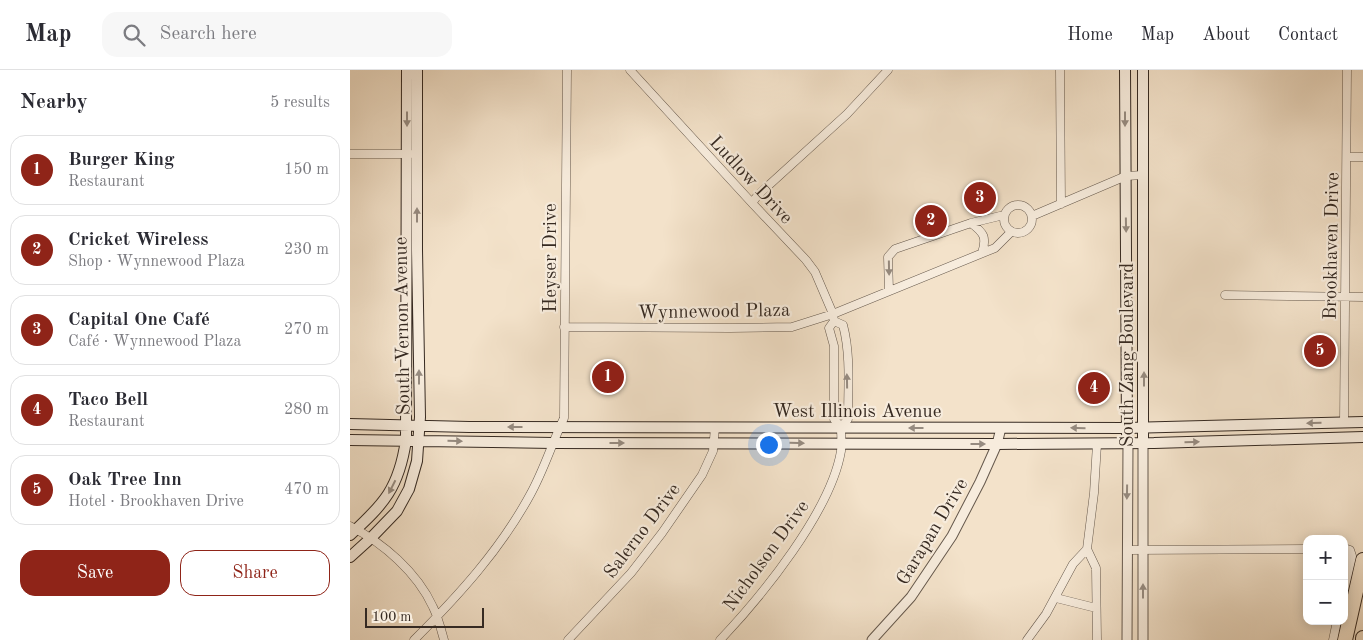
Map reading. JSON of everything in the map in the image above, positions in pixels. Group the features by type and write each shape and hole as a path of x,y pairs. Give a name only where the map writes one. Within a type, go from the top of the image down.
{"highway":[{"path":"1345,640 1363,560"}],"main road":[{"name":"South Vernon Avenue","path":"350,557 397,510 409,489 417,461 420,426 417,259 407,70"},
{"name":"South Vernon Avenue","path":"352,530 386,498 402,465 406,440 412,154 417,70"},
{"name":"South Zang Boulevard","path":"1125,70 1128,443"},
{"name":"South Zang Boulevard","path":"1143,70 1143,443"},
{"name":"West Illinois Avenue","path":"350,424 406,426 1144,428 1363,422"},
{"path":"1240,441 1242,425"},
{"name":"West Illinois Avenue","path":"350,440 553,443 1097,444 1363,437"}],"street":[{"name":"Heyser Drive","path":"414,640 477,574 512,527 534,488 564,418 567,70"},
{"name":"Ludlow Drive","path":"630,70 815,272 833,318 843,325 847,350 848,419 841,428 834,419 834,346 830,328 833,318"},
{"path":"752,203 758,195 847,114 888,70"},
{"path":"1060,70 1061,204"},
{"name":"Brookhaven Drive","path":"1344,423 1348,70"},
{"path":"350,154 412,154"},
{"path":"1347,157 1363,157"},
{"path":"1032,216 1126,176 1143,175"},
{"path":"889,291 888,257 895,249 971,223 1004,214 1013,206 1021,206 1028,209 1032,216 1032,224 1027,231 1019,234 1011,232 1004,222 1004,214"},
{"path":"971,223 981,230 984,235 985,244 982,253"},
{"name":"Wynnewood Plaza","path":"564,327 792,327 833,318 889,291 995,248 1011,232"},
{"path":"1225,296 1363,297"},
{"name":"Salerno Drive","path":"568,640 625,580 662,533 702,475 710,461 715,426"},
{"name":"Nicholson Drive","path":"720,640 767,584 795,547 820,508 834,476 841,443 841,428"},
{"name":"Garapan Drive","path":"872,640 911,597 943,550 976,490 997,444 1001,428"},
{"name":"South Zang Boulevard","path":"1127,640 1128,443"},
{"name":"South Zang Boulevard","path":"1143,443 1143,640"},
{"path":"1097,444 1094,493 1087,550 1096,568 1097,640"},
{"path":"352,530 371,538 390,553 416,581 432,604 444,640"},
{"path":"1127,550 1303,549"},
{"path":"1026,640 1056,598 1073,564 1087,550"},
{"path":"1348,550 1352,556 1348,573"},
{"path":"1056,598 1096,608"},
{"path":"1333,640 1336,625"}],"place":[{"name":"Capital One Café","path":"980,198"},
{"name":"Cricket Wireless","path":"931,221"},
{"name":"Oak Tree Inn","path":"1320,351"},
{"name":"Burger King","path":"608,377"},
{"name":"Taco Bell","path":"1094,388"}]}
